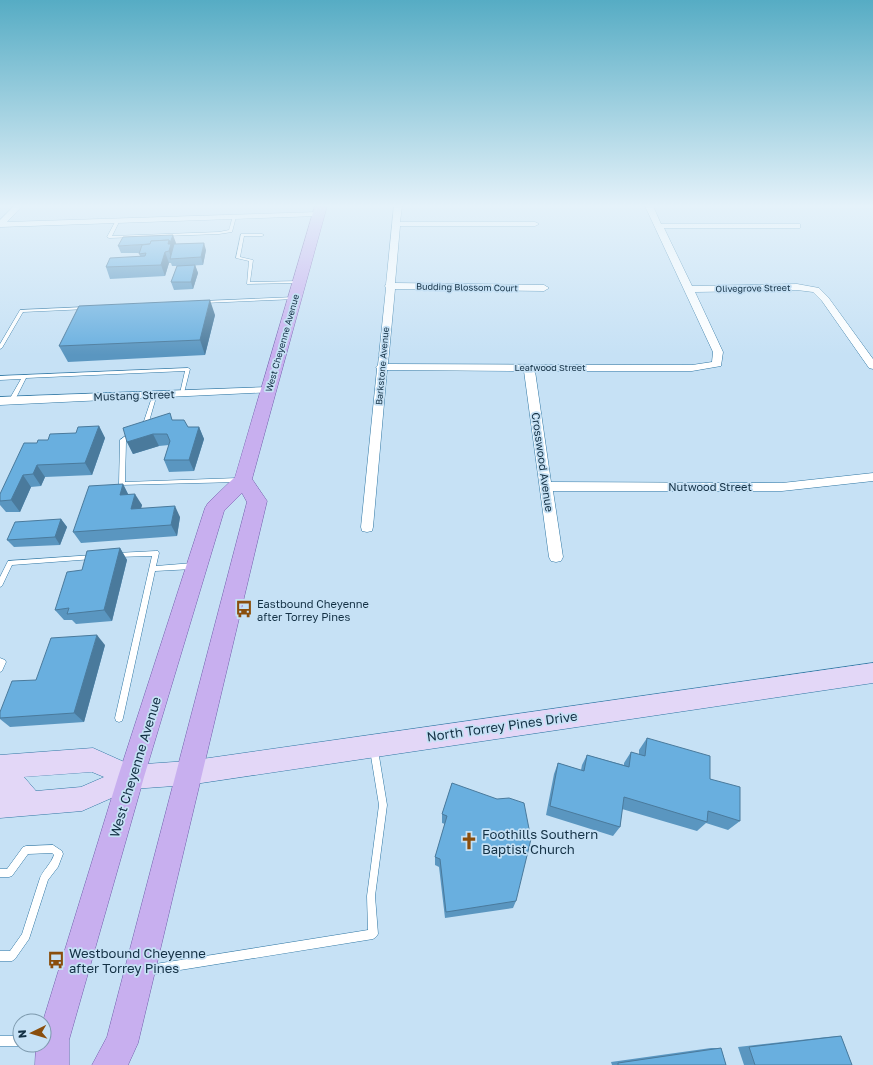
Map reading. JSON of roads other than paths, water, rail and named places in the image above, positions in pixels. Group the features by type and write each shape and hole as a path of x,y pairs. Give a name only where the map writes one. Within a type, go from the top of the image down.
{"main road":[{"name":"West Cheyenne Avenue","path":"52,1042 131,777 215,508 243,480 306,256"},
{"path":"109,1065 122,1043 188,773 257,501 243,480"},
{"name":"North Torrey Pines Drive","path":"0,806 82,799 131,777 188,773 873,673"},
{"name":"North Torrey Pines Drive","path":"0,767 93,760 131,777"},
{"path":"0,786 15,784 31,803"}],"street":[{"name":"Barkstone Avenue","path":"367,527 392,256"},
{"path":"673,256 690,289"},
{"name":"Budding Blossom Court","path":"389,286 544,288"},
{"name":"Olivegrove Street","path":"690,289 797,287 816,290 825,298 873,366"},
{"name":"Leafwood Street","path":"381,367 692,368 718,364 718,352 690,289"},
{"name":"Crosswood Avenue","path":"529,367 556,557"},
{"name":"Mustang Street","path":"0,401 269,390"},
{"name":"Nutwood Street","path":"546,486 782,487 873,477"}],"lane":[{"path":"238,256 238,258 251,260 248,283 299,282"},
{"path":"200,302 295,298"},
{"path":"0,348 22,311 90,308"},
{"path":"0,378 188,369 182,393"},
{"path":"12,400 24,377"},
{"path":"155,394 145,425 123,440 122,484 243,480"},
{"path":"110,556 156,553 119,718"},
{"path":"0,584 10,562 102,556"},
{"path":"152,569 197,566"},
{"path":"0,661 3,662 0,669"},
{"path":"139,971 373,934 371,896 383,805 373,745"},
{"path":"0,956 12,956 26,936 44,878 55,864 59,854 54,848 26,850 4,873"},
{"path":"0,1041 12,1041"}],"place":[{"name":"Eastbound Cheyenne after Torrey Pines","path":"244,609"},
{"name":"Foothills Southern Baptist Church","path":"469,841"},
{"name":"Westbound Cheyenne after Torrey Pines","path":"56,960"}]}
